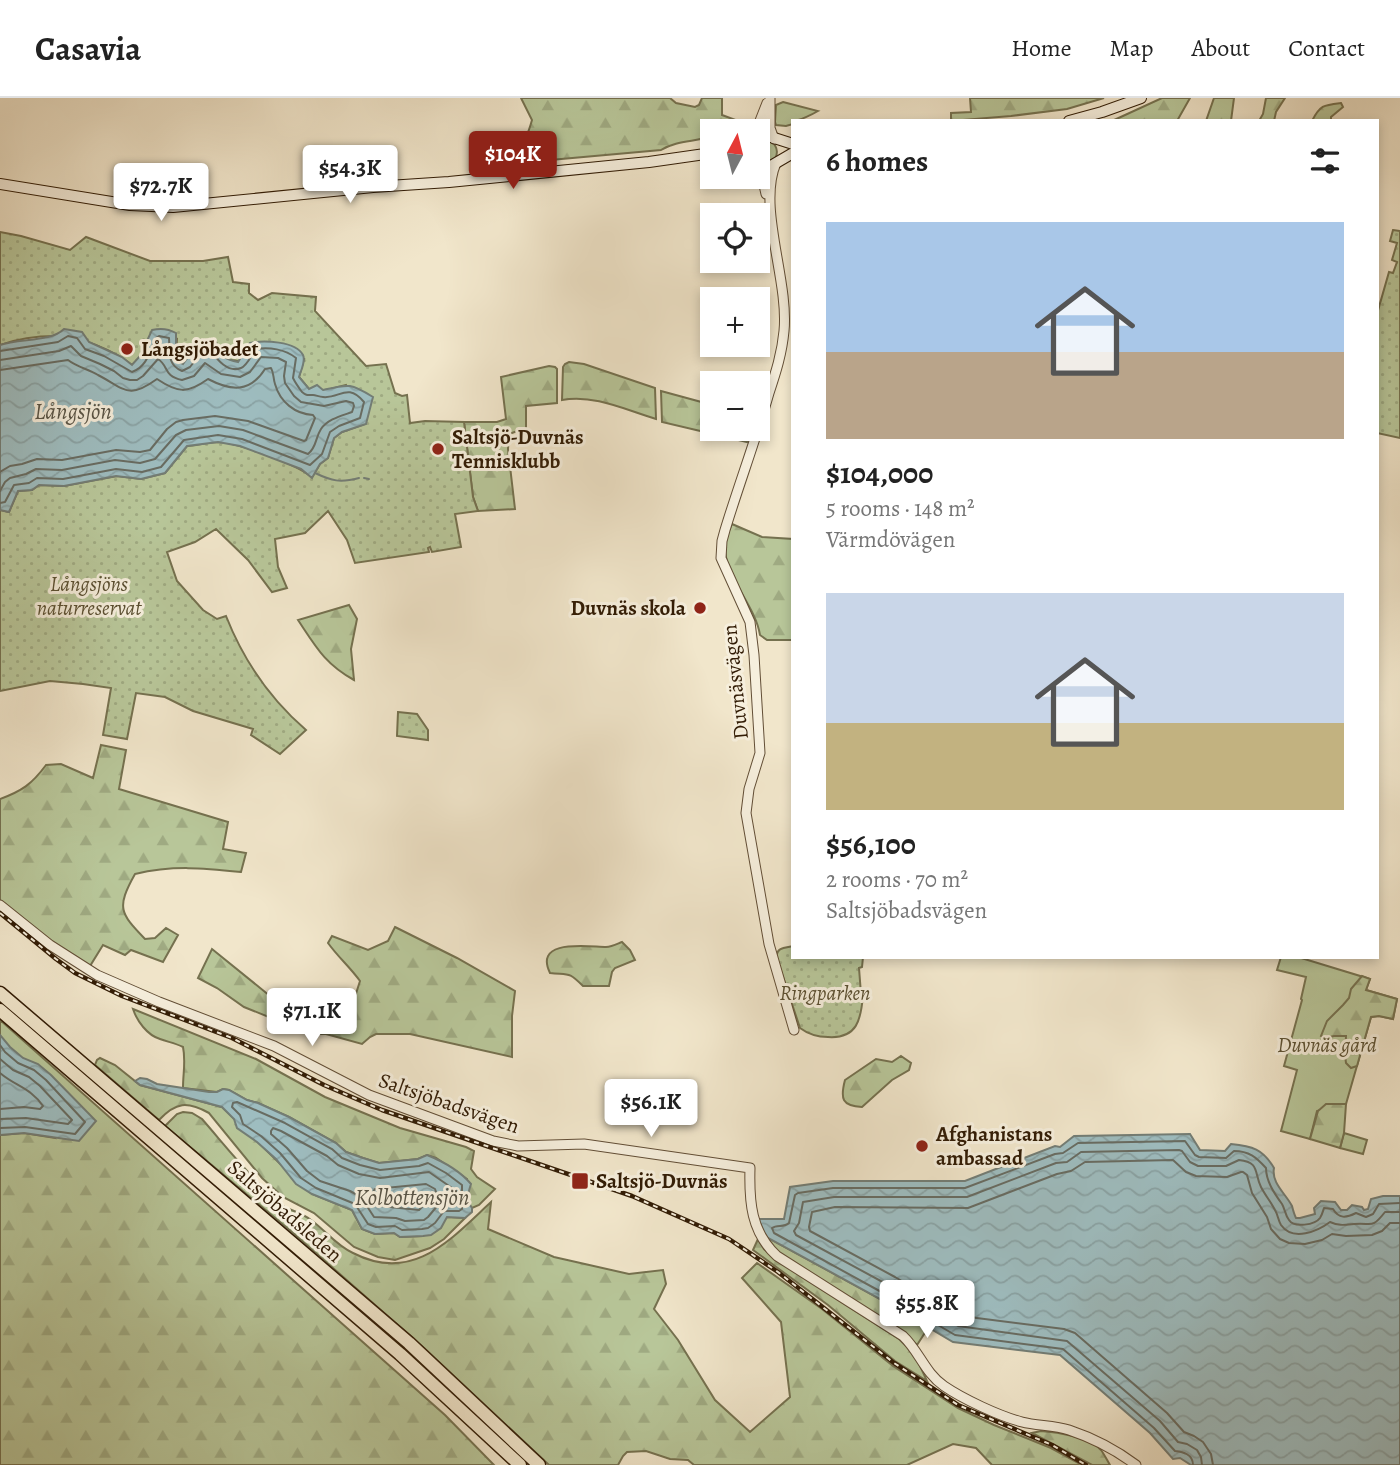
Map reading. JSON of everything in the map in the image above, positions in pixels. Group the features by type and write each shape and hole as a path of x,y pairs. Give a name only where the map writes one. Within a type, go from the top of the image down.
{"highway":[{"name":"Saltsjöbadsleden","path":"0,993 398,1334 539,1465"},
{"name":"Saltsjöbadsleden","path":"0,1010 400,1353 520,1465"}],"main road":[{"path":"1076,119 1141,98"},
{"path":"770,137 791,143"},
{"path":"774,139 780,150 775,163"},
{"path":"770,166 791,154"},
{"path":"0,184 121,204 173,208 700,156"}],"street":[{"path":"762,119 770,98"},
{"path":"770,98 770,128 774,139"},
{"name":"Duvnäsvägen","path":"771,212 771,177 775,163"},
{"name":"Duvnäsvägen","path":"765,189 785,301 782,352 731,509 722,541 721,558 750,622 760,753 749,789 746,813 769,944 794,1030"},
{"name":"Saltsjöbadsvägen","path":"0,905 63,954 124,988 274,1046 369,1095 492,1141 519,1146 584,1144 750,1168 754,1217 757,1229 768,1247 777,1256 903,1336 913,1345 933,1378 961,1396 991,1410 1018,1421 1077,1433 1121,1454 1136,1465"}],"green space":[{"path":"521,98 670,98 676,103 695,107 702,98 722,98 722,115 733,119 700,119 700,139 673,144 661,150 528,162 491,169 489,151 519,147 526,138 532,120"},
{"path":"970,98 1104,98 1067,109 1011,116 951,119 951,113 971,112"},
{"path":"1162,98 1190,98 1178,119 1116,119"},
{"path":"1214,98 1234,98 1231,119 1207,119"},
{"path":"1266,98 1285,98 1274,119 1260,119"},
{"path":"783,102 818,111 802,119 791,119 791,125 776,125 776,105"},
{"path":"1341,103 1343,107 1331,119 1313,119 1323,107"},
{"path":"770,140 777,152 770,164"},
{"path":"1393,230 1400,231 1400,438 1379,433 1379,307 1389,272 1393,273 1397,262 1392,260 1397,243 1390,241"},
{"name":"Långsjöns naturreservat","path":"0,232 70,250 86,237 150,261 203,261 228,257 233,282 249,284 249,293 258,300 272,293 316,297 315,311 366,366 386,364 395,393 407,395 410,423 464,422 473,497 478,511 455,514 461,547 432,552 430,547 429,552 355,563 347,540 328,511 305,533 275,539 278,567 287,588 272,592 248,560 216,529 195,542 167,552 177,581 203,610 217,619 226,616 259,678 306,730 280,754 251,735 253,729 193,711 165,697 136,693 127,739 103,735 111,688 50,681 0,691 0,510 9,512 18,491 32,490 39,485 64,486 117,476 141,479 165,473 187,446 212,442 254,451 294,466 312,477 320,464 328,458 334,438 342,432 365,424 346,385 323,391 309,389 299,377 304,359 262,362 229,360 224,357 216,342 200,345 183,364 179,362 176,354 177,339 146,344 141,356 132,365 96,345 64,336 34,337 0,345"},
{"path":"569,362 584,364 655,388 656,419 598,401 562,400 563,367"},
{"path":"549,366 557,369 557,403 526,406 526,428 509,434 508,449 515,509 478,511 473,497 464,422 497,422 506,419 501,377"},
{"path":"661,391 700,402 700,431 662,422"},
{"path":"732,524 762,537 791,539 791,640 767,640 760,635 752,611 728,564 725,552"},
{"path":"349,605 357,619 351,649 354,680 328,661 298,620"},
{"path":"398,712 417,714 428,730 428,740 397,736"},
{"path":"101,745 126,750 119,789 228,822 223,849 246,853 241,872 175,868 135,874 123,903 130,923 145,939 155,938 166,928 178,935 163,962 131,950 125,955 103,945 90,966 49,940 0,900 0,799 26,786 46,765 61,764 93,778"},
{"path":"395,927 515,991 512,1057 410,1034 376,1034 362,1044 326,1034 311,1034 244,1007 198,978 212,949 301,1018 328,1021 353,1003 360,981 328,943 332,936 368,950 388,941"},
{"path":"622,942 635,960 615,968 609,986 583,986 568,975 550,973 547,962 549,954 556,949 576,946 608,947"},
{"name":"Ringparken","path":"791,946 791,959 863,959 862,967 859,968 862,1004 859,1020 851,1031 838,1037 824,1037 800,1028 776,956 780,949"},
{"name":"Duvnäs gård","path":"1280,959 1305,959 1370,979 1366,990 1397,999 1393,1019 1371,1017 1346,1104 1317,1111 1310,1139 1281,1131 1297,1070 1284,1066 1306,977 1277,970"},
{"path":"1362,976 1370,979 1366,990 1397,999 1393,1019 1371,1017 1357,1066 1351,1068 1346,1063 1346,1036 1321,1036 1327,1021 1349,998 1351,989"},
{"path":"133,1009 256,1059 325,1097 400,1128 466,1147 474,1151 471,1169 477,1177 495,1189 479,1205 472,1208 468,1203 467,1179 436,1158 427,1155 418,1159 379,1163 346,1152 336,1143 289,1117 229,1090 217,1092 183,1088 183,1047 147,1031"},
{"path":"0,1020 445,1415 494,1465 0,1465 0,1135 24,1133 55,1138 0,1043"},
{"path":"901,1056 911,1063 909,1070 892,1080 862,1107 850,1105 844,1100 845,1080 876,1059 892,1062"},
{"path":"100,1058 115,1065 140,1085 222,1107 312,1194 352,1210 362,1229 375,1234 394,1233 400,1237 423,1236 447,1217 465,1218 444,1239 430,1248 395,1260 378,1257 354,1247 314,1213 283,1197 262,1178 209,1113 194,1106 182,1105 159,1120 95,1065"},
{"path":"1326,1104 1346,1104 1340,1148 1310,1139 1318,1111"},
{"path":"192,1113 202,1119 280,1204 308,1218 347,1250 375,1261 394,1263 430,1253 446,1243 491,1202 488,1229 554,1257 629,1274 663,1270 666,1284 654,1309 678,1340 715,1400 750,1432 790,1397 781,1322 742,1278 757,1263 822,1309 893,1366 958,1408 1051,1448 1082,1465 992,1465 976,1448 953,1444 907,1465 694,1465 688,1460 670,1459 646,1451 627,1452 618,1465 549,1465 424,1348 292,1232 165,1126 177,1114"},
{"path":"1344,1133 1367,1140 1363,1154 1340,1148"},
{"path":"761,1234 928,1328 917,1345 905,1334 781,1255"},
{"path":"758,1239 775,1259 899,1339 915,1355 927,1381 895,1361 828,1305 753,1250"},
{"path":"1041,1431 1064,1434 1096,1445 1110,1465 1092,1465 1032,1433"}],"water":[{"name":"Långsjön","path":"64,329 82,332 89,342 122,357 132,365 155,329 176,333 176,354 179,362 183,364 196,346 215,342 224,356 238,362 250,343 287,344 299,350 304,357 299,377 309,389 317,385 323,390 349,386 373,397 366,424 342,432 334,438 328,458 320,464 312,478 301,469 240,446 218,442 187,446 165,473 141,479 116,476 64,486 39,485 32,490 18,491 9,512 0,510 0,345 51,336"},
{"path":"0,1035 23,1058 38,1064 51,1075 96,1121 79,1141 24,1133 0,1135"},
{"name":"Kolbottensjön","path":"140,1078 157,1084 209,1092 229,1090 289,1117 336,1143 346,1152 379,1163 418,1159 427,1155 450,1167 471,1184 468,1196 472,1212 465,1218 447,1217 441,1228 431,1235 400,1237 394,1233 375,1234 362,1229 352,1210 312,1194 296,1184 276,1159 237,1128 234,1119 222,1107 140,1085 135,1081"},
{"path":"1190,1134 1200,1150 1225,1151 1231,1144 1251,1147 1261,1153 1274,1168 1275,1179 1292,1206 1296,1218 1315,1214 1314,1208 1321,1201 1335,1202 1341,1210 1347,1210 1352,1205 1364,1210 1368,1209 1371,1199 1400,1196 1400,1465 1191,1465 1180,1458 1173,1459 1150,1433 1060,1355 953,1342 761,1234 759,1219 784,1219 790,1187 833,1181 965,1181 1055,1146 1060,1147 1074,1136"}],"waterway":[{"path":"315,473 336,480 359,478"},
{"path":"364,478 369,479"}],"railway":[{"path":"0,913 75,973 122,996 232,1038 324,1085 382,1110 632,1196 729,1239 778,1272 894,1363 958,1405 1052,1445 1086,1465"}],"place":[{"name":"Långsjöbadet","path":"127,349"},
{"name":"Saltsjö-Duvnäs Tennisklubb","path":"438,449"},
{"name":"Duvnäs skola","path":"700,608"},
{"name":"Afghanistans ambassad","path":"922,1146"},
{"name":"Saltsjö-Duvnäs","path":"580,1181"}]}
